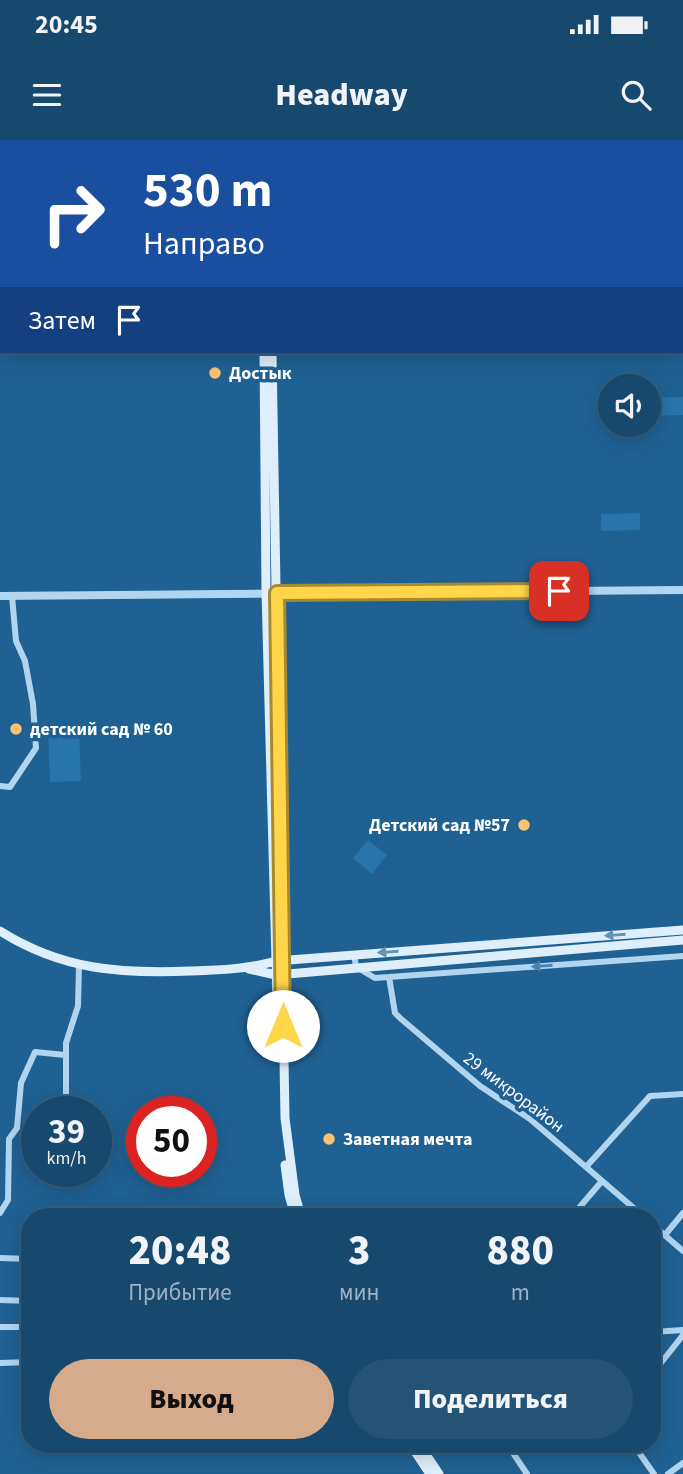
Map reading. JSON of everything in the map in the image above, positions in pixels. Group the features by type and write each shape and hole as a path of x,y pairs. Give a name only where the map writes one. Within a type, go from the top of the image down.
{"main road":[{"path":"264,354 266,593 280,961"},
{"path":"272,354 277,593 281,1125 293,1208"},
{"path":"0,930 36,951 79,966 140,973 247,969 279,974 683,940"},
{"path":"247,969 280,961 354,954 683,930"},
{"path":"282,1096 299,1208"},
{"path":"416,1453 430,1474"},
{"path":"425,1453 439,1474"}],"street":[{"path":"0,596 683,590"},
{"path":"0,786 10,787 36,748 32,693 25,661 16,641 12,596"},
{"path":"354,954 356,967 375,978 683,957"},
{"path":"66,1096 66,1043 78,1006 79,966"},
{"name":"29 микрорайон","path":"390,977 396,1013 400,1018 472,1079 530,1119 634,1208"},
{"path":"0,1213 8,1200 9,1139 17,1128 21,1083 27,1068 35,1052 65,1055"},
{"path":"586,1167 650,1097 683,1094"},
{"path":"579,1208 602,1181"},
{"path":"665,1235 683,1213"},
{"path":"661,1232 683,1251"},
{"path":"0,1258 21,1259"},
{"path":"0,1300 21,1301"},
{"path":"0,1327 21,1327"},
{"path":"661,1332 683,1332"},
{"path":"661,1362 683,1332"},
{"path":"0,1363 21,1362"},
{"path":"513,1453 527,1474"},
{"path":"639,1453 652,1473"},
{"path":"668,1474 683,1463"}],"shaded area":[{"path":"683,397 683,415 661,416 661,398"},
{"path":"640,513 640,530 601,531 601,514"},
{"path":"79,730 81,781 50,782 48,731"},
{"path":"368,840 387,855 372,874 353,858"}],"place":[{"name":"Достык","path":"215,373"},
{"name":"детский сад № 60","path":"16,729"},
{"name":"Детский сад №57","path":"524,825"},
{"name":"Заветная мечта","path":"329,1139"}],"route":[{"path":"283,1026 277,593 559,591"}]}
